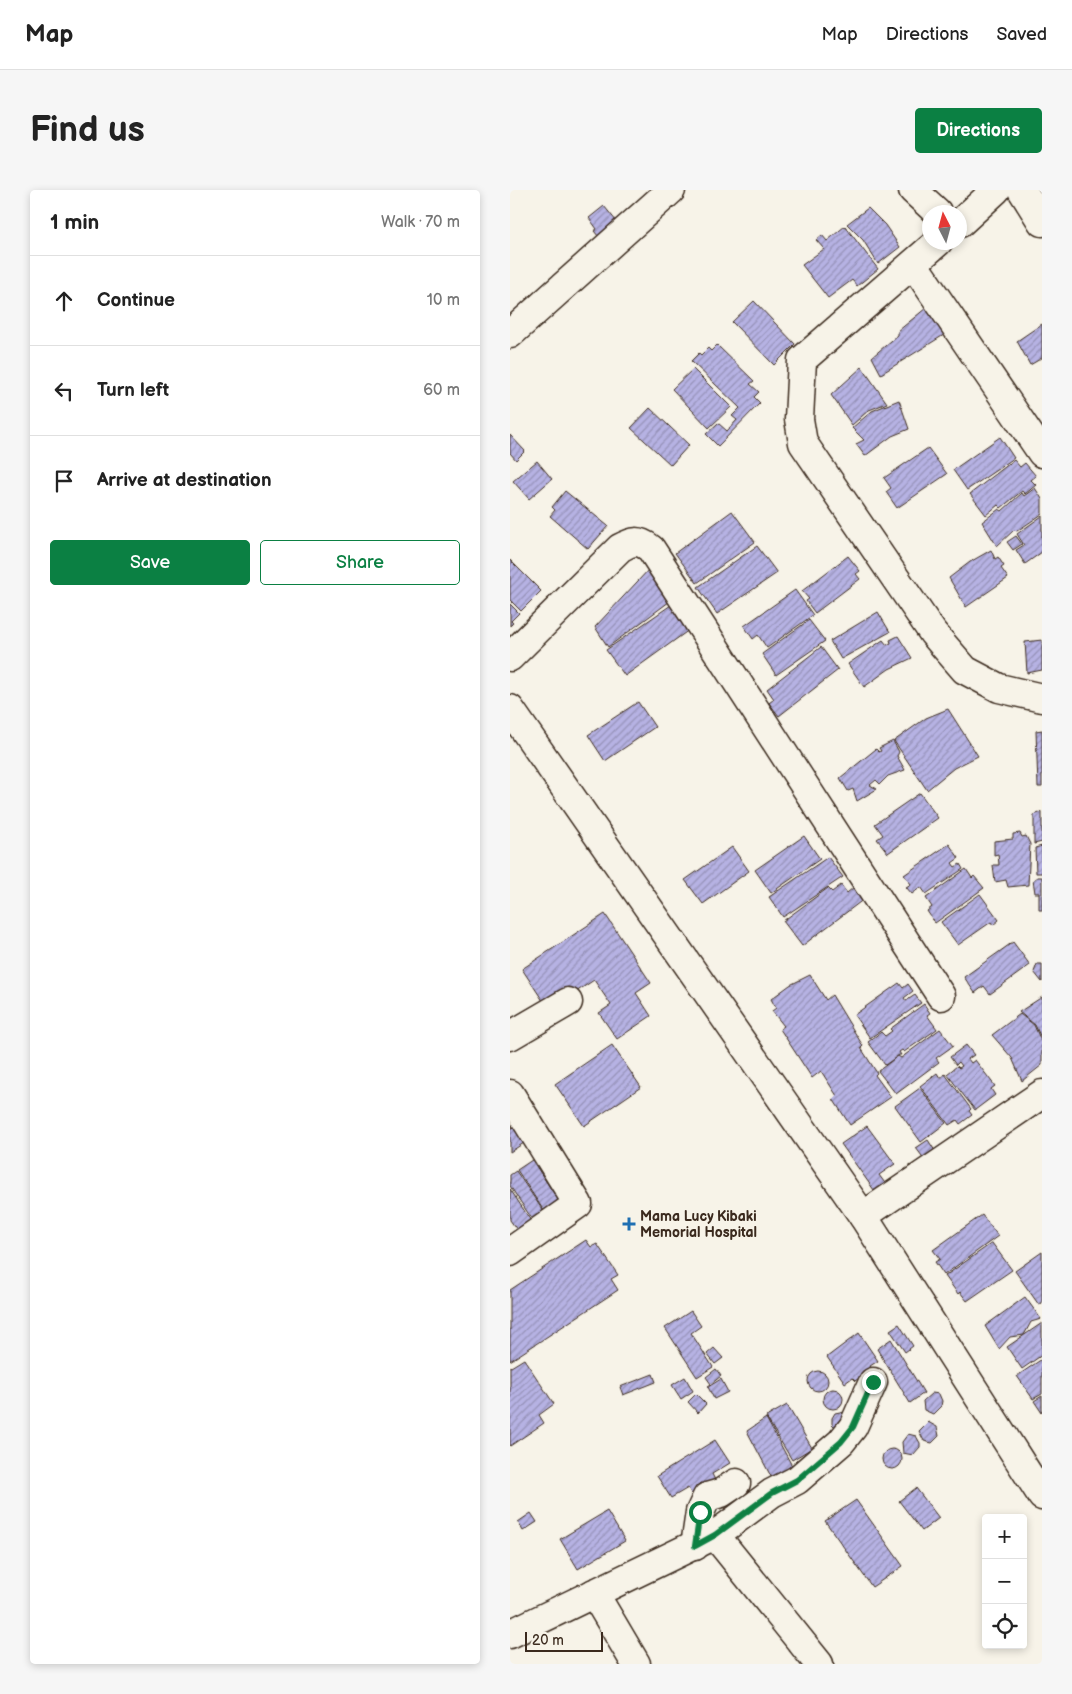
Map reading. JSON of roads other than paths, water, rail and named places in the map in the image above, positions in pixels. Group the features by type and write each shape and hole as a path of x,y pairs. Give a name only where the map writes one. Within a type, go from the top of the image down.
{"street":[{"path":"511,331 671,190"},
{"path":"913,190 930,205"},
{"path":"967,217 996,190"},
{"path":"1022,190 1042,222"},
{"path":"930,250 802,360 799,418 802,443 933,633 965,670 999,688 1042,698"},
{"path":"914,265 1042,453"},
{"path":"510,657 620,548 631,542 642,543 651,549 941,996"},
{"path":"510,709 863,1216 1042,1496"},
{"path":"510,1036 568,1002"},
{"path":"510,1094 578,1204 510,1252"},
{"path":"863,1216 1042,1094"},
{"path":"510,1634 705,1540 772,1493 797,1480 841,1442 853,1427 873,1382"},
{"path":"736,1482 721,1493 708,1497 700,1512 705,1540 819,1664"},
{"path":"594,1594 636,1664"}],"place":[{"name":"Mama Lucy Kibaki Memorial Hospital","path":"629,1224"}]}
